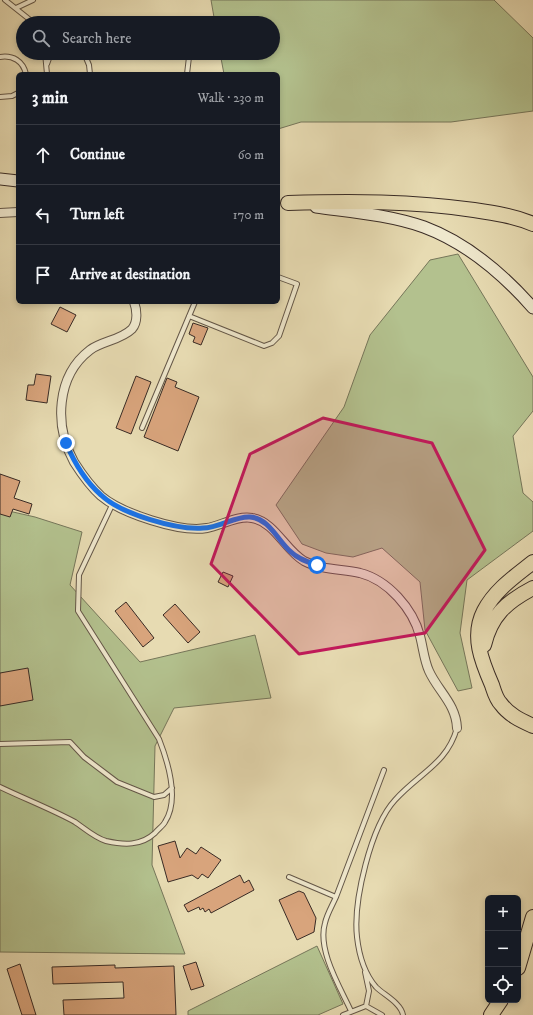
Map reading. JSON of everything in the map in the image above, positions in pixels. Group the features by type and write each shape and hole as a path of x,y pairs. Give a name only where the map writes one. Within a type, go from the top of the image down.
{"highway":[{"path":"283,203 375,202 450,207 501,214 533,224"},
{"path":"533,562 504,584 483,612 479,627 480,657 500,703 511,715 533,726"},
{"path":"480,657 488,631 495,616 513,599 533,588"},
{"path":"518,967 533,917"},
{"path":"491,1015 499,1003"}],"main road":[{"path":"0,179 16,181"},
{"path":"0,184 16,184"},
{"path":"283,203 390,218 424,228 455,242 484,260 533,308"}],"street":[{"path":"0,213 16,212"},
{"path":"135,304 137,310 135,324 132,329 118,338 90,350 70,372 62,392 61,423 74,462 102,496 135,514 170,526 192,529 206,528 250,517 261,520 272,530 290,552 305,562 332,570 363,574 377,580 401,599 411,612 420,634 427,666 439,689 454,709 458,728"}],"lane":[{"path":"5,0 26,16"},
{"path":"16,8 33,0"},
{"path":"0,57 10,57 16,59"},
{"path":"17,60 24,68 25,72"},
{"path":"46,60 47,72"},
{"path":"46,66 48,60"},
{"path":"87,60 90,72"},
{"path":"187,72 189,60"},
{"path":"0,97 12,96 16,94"},
{"path":"189,316 264,346 272,343 279,336 297,284 280,278"},
{"path":"142,428 193,304"},
{"path":"0,787 74,822 104,840 130,844 150,838 165,823 169,814 172,788 159,739 78,611 79,575 113,502"},
{"path":"366,1006 369,991 357,935 359,887 377,832 387,810 395,800 419,777 443,758 452,745 458,728"},
{"path":"0,744 70,742 84,757 117,782 154,797 164,795 172,788"},
{"path":"351,1011 325,951 323,938 325,923 384,770"},
{"path":"289,877 336,897"},
{"path":"364,969 376,987 396,1004 403,1015"},
{"path":"342,1015 366,1006 382,1015"}],"highlighted area":[{"path":"323,418 432,443 485,550 425,633 299,654 211,564 250,454"}],"green space":[{"path":"211,0 494,0 533,38 533,111 451,122 301,122 280,128 280,72 224,72 221,60 280,60 280,16 214,16"},
{"path":"458,254 533,377 533,411 513,436 523,493 533,502 533,531 467,580 460,633 472,688 458,691 425,630 420,582 382,548 353,557 326,553 302,544 276,505 344,407 370,335 430,260"},
{"path":"0,509 35,517 82,532 70,585 140,662 255,635 271,698 174,708 155,746 152,865 185,954 0,952"},
{"path":"317,946 343,1004 318,1015 188,1015 188,1011"}],"building":[{"path":"60,307 76,315 67,332 51,324"},
{"path":"193,323 208,328 201,345 193,342 195,337 189,334"},
{"path":"36,374 51,376 47,403 26,400 28,385 34,385"},
{"path":"136,376 151,382 131,434 116,428"},
{"path":"167,378 177,382 175,387 199,397 178,451 144,437"},
{"path":"0,474 20,481 14,498 32,504 29,514 13,509 10,517 0,514"},
{"path":"223,572 233,576 228,587 218,582"},
{"path":"126,602 154,638 143,647 115,611"},
{"path":"175,604 200,632 188,643 163,615"},
{"path":"28,668 33,700 0,706 0,673"},
{"path":"175,841 180,858 187,848 196,854 201,847 221,860 208,878 202,874 198,879 192,875 168,882 158,846"},
{"path":"240,875 244,883 249,880 254,890 211,913 209,909 205,912 203,908 200,910 199,907 188,912 184,905"},
{"path":"299,891 304,893 316,918 314,932 297,940 279,900"},
{"path":"196,962 204,986 191,990 183,966"},
{"path":"20,964 36,1015 22,1015 7,969"},
{"path":"115,965 115,968 174,966 176,1015 64,1015 63,1000 124,998 123,982 53,984 52,967"}],"route":[{"path":"66,443 74,462 102,496 135,514 170,526 192,529 206,528 250,517 261,520 283,542 290,552 305,562 317,565"}]}
